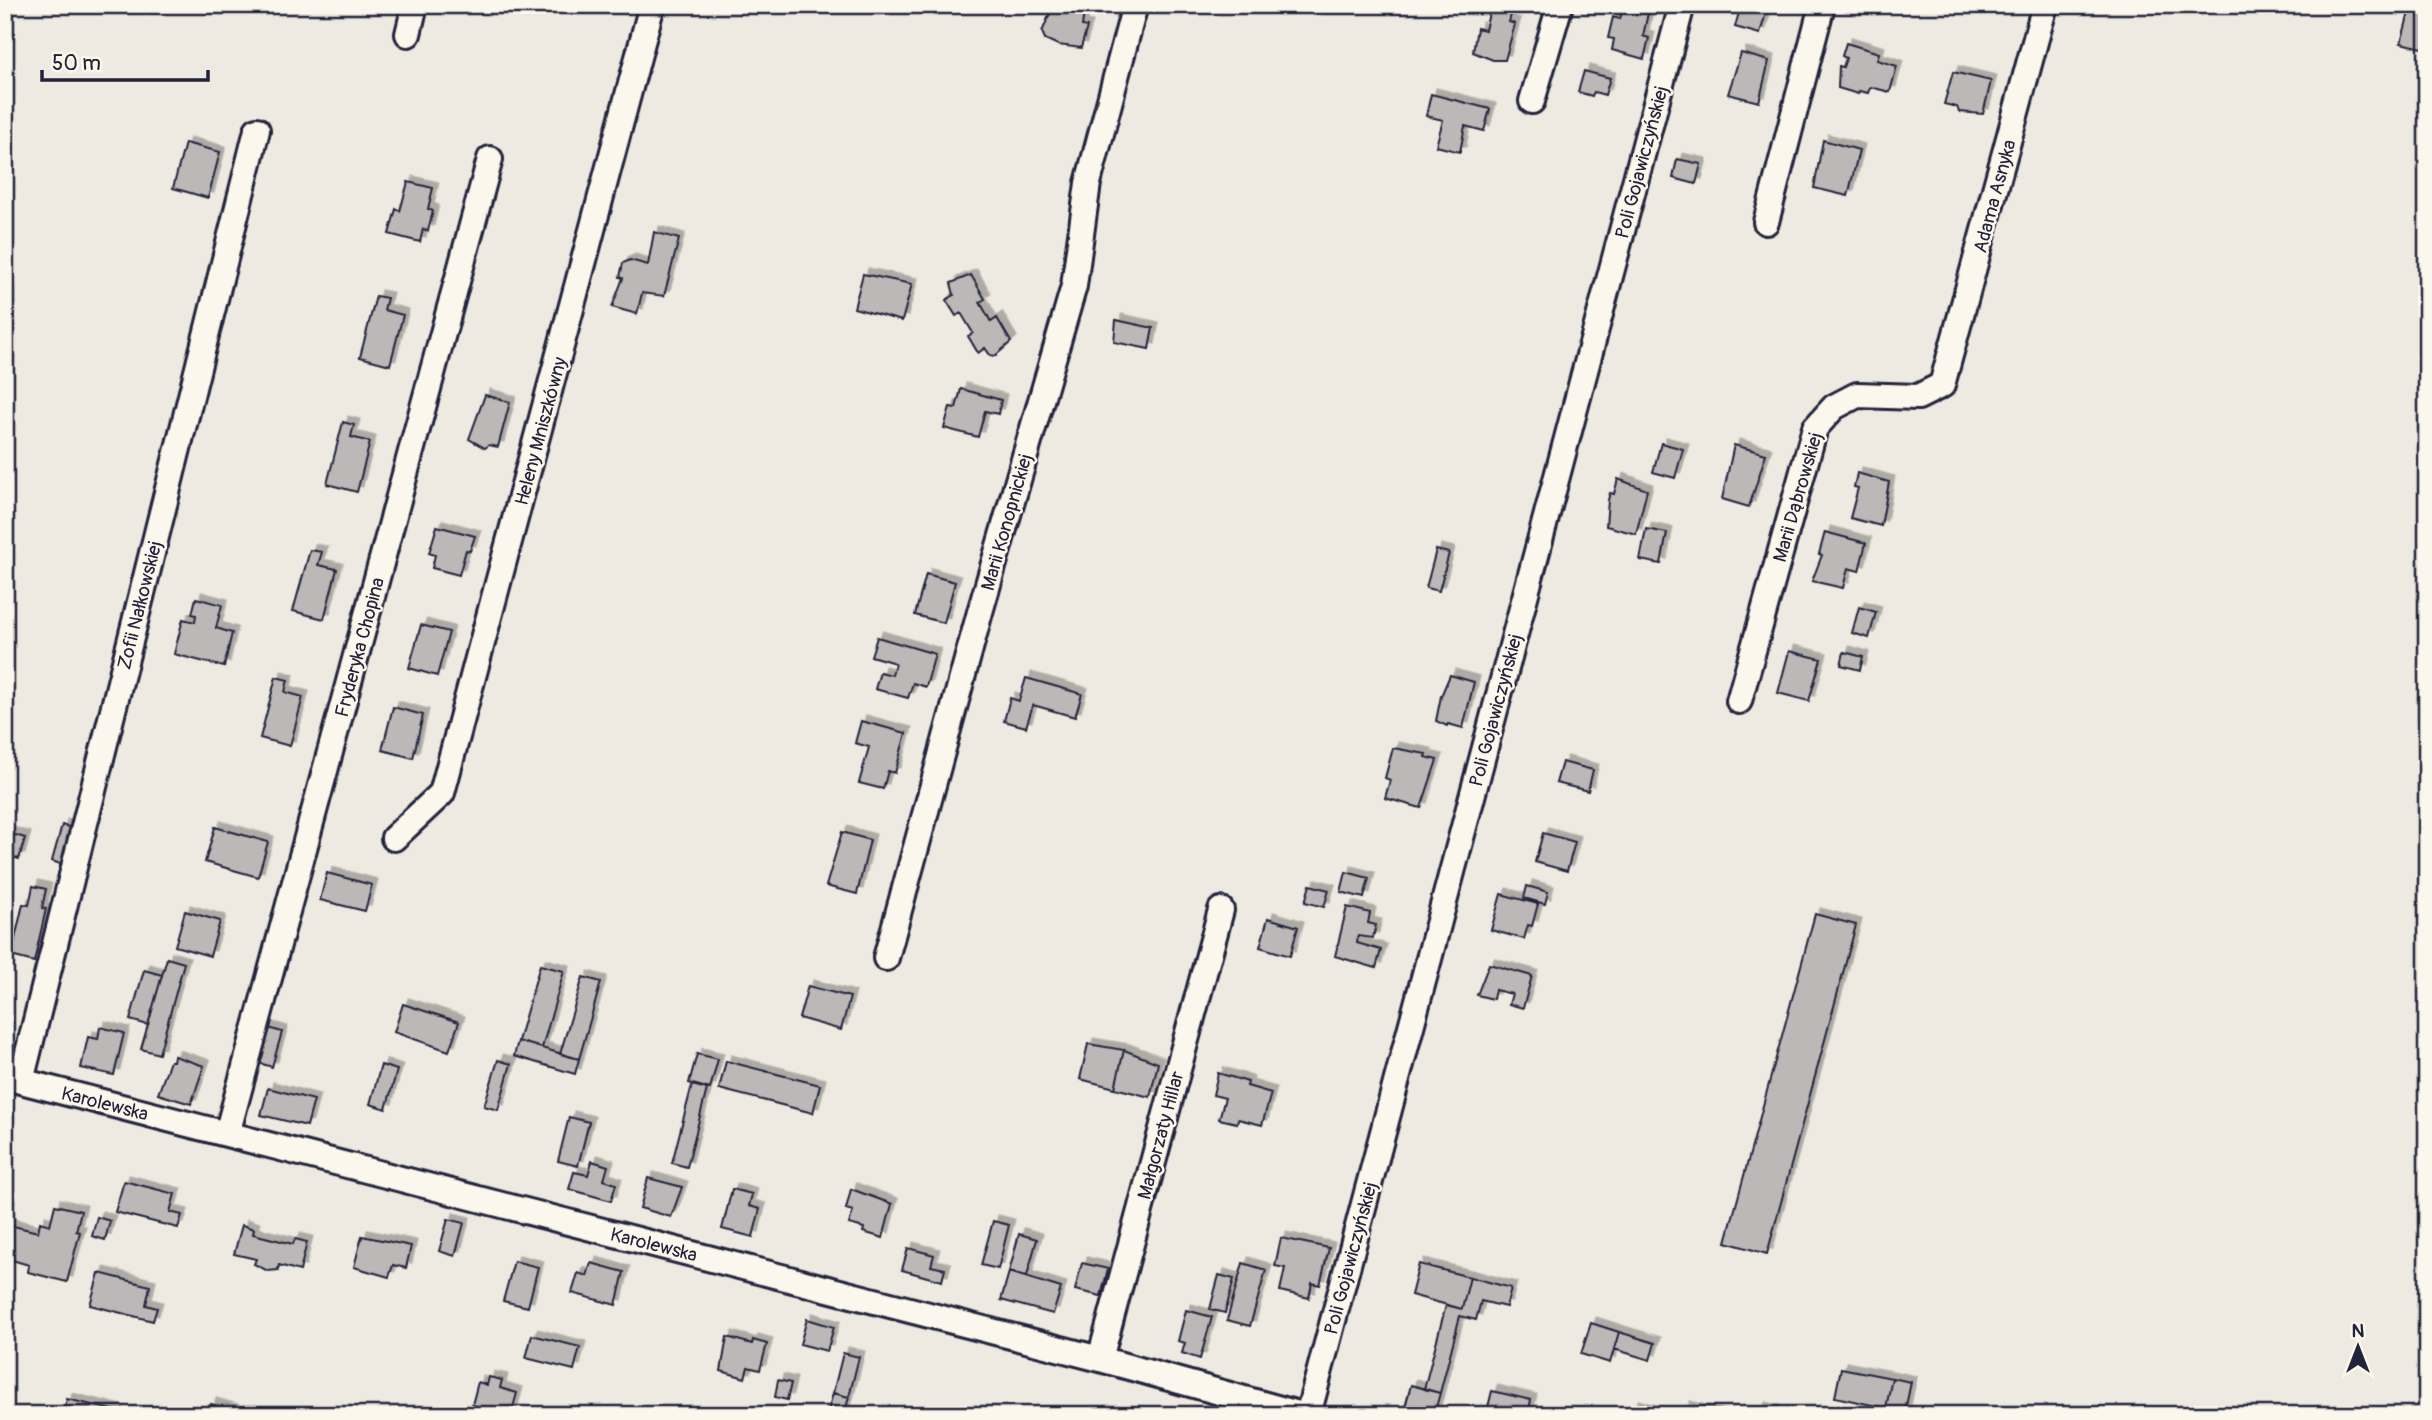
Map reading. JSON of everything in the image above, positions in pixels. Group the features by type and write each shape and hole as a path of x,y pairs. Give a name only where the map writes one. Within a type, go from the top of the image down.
{"street":[{"path":"408,34 415,5"},
{"name":"Heleny Mniszkówny","path":"394,838 442,793 652,5"},
{"name":"Marii Konopnickiej","path":"886,958 980,612 1074,286 1088,183 1135,5"},
{"path":"1532,101 1560,5"},
{"name":"Poli Gojawiczyńskiej","path":"1308,1415 1682,5"},
{"path":"1766,222 1822,5"},
{"name":"Adama Asnyka","path":"1941,385 2045,5"},
{"name":"Zofii Nałkowskiej","path":"13,1079 257,130"},
{"name":"Fryderyka Chopina","path":"228,1134 490,159"},
{"name":"Marii Dąbrowskiej","path":"1739,702 1815,428 1834,407 1857,395 1918,397 1941,385"},
{"name":"Małgorzaty Hillar","path":"1100,1359 1221,910"},
{"name":"Karolewska","path":"13,1079 1100,1359 1302,1415"}],"building":[{"path":"1085,5 1082,26 1087,27 1081,48 1058,45 1045,39 1042,32 1053,6"},
{"path":"1491,5 1512,11 1509,22 1515,24 1505,60 1493,60 1473,52 1477,28 1485,30"},
{"path":"1741,5 1768,5 1760,34 1735,27"},
{"path":"2411,5 2427,6 2427,49 2401,43"},
{"path":"1623,7 1648,13 1643,36 1649,38 1644,59 1612,50 1614,39 1608,38 1613,17 1620,19"},
{"path":"1846,43 1879,53 1877,60 1897,66 1890,92 1870,87 1868,93 1859,91 1858,94 1838,88 1839,66 1843,67 1846,58 1842,56"},
{"path":"1741,53 1769,61 1759,102 1728,94"},
{"path":"1584,71 1610,78 1605,95 1594,92 1592,96 1578,92"},
{"path":"1953,72 1991,81 1983,114 1959,112 1957,107 1944,104"},
{"path":"1431,94 1490,109 1484,131 1465,126 1460,152 1436,146 1443,120 1426,116"},
{"path":"1823,140 1859,150 1848,196 1814,188"},
{"path":"185,143 220,152 208,198 173,188"},
{"path":"1677,159 1701,164 1696,184 1673,178"},
{"path":"408,182 433,188 428,209 433,211 428,231 423,229 420,242 389,234 396,209 400,211"},
{"path":"654,232 679,239 664,296 642,293 637,314 612,307 623,278 620,277 623,263 630,260 648,265"},
{"path":"863,274 912,284 902,321 854,308"},
{"path":"971,275 985,299 980,302 991,322 997,318 1011,342 995,356 990,355 985,348 978,353 968,336 973,333 961,313 956,316 946,300 954,295 951,283"},
{"path":"376,296 387,298 384,310 403,315 390,365 360,357"},
{"path":"1116,320 1153,328 1149,349 1114,342"},
{"path":"961,389 1001,400 998,414 985,411 978,437 944,428 950,407 956,408"},
{"path":"485,395 510,402 498,447 489,445 485,448 469,439"},
{"path":"343,422 354,425 351,437 370,442 357,492 327,484"},
{"path":"1661,443 1683,449 1675,478 1653,472"},
{"path":"1734,445 1766,454 1749,507 1722,499"},
{"path":"1857,473 1889,482 1881,526 1850,518 1858,488 1854,487"},
{"path":"1618,479 1647,490 1636,534 1606,526 1608,500 1610,493 1614,494"},
{"path":"437,526 475,536 470,551 466,550 459,575 432,568 435,555 429,553"},
{"path":"1646,529 1667,533 1661,564 1640,560"},
{"path":"1825,532 1866,543 1859,571 1848,568 1843,588 1812,581 1822,555 1819,554"},
{"path":"310,550 322,552 318,565 337,569 324,619 293,611"},
{"path":"1436,550 1449,553 1439,591 1426,588"},
{"path":"926,574 955,582 944,623 915,615"},
{"path":"196,598 222,605 216,628 232,633 224,667 174,654 183,619 195,622 196,615 192,614"},
{"path":"1859,607 1876,612 1869,638 1852,633"},
{"path":"421,625 449,632 437,676 409,668"},
{"path":"877,637 935,654 926,687 913,683 908,698 875,689 880,672 892,675 895,663 871,656"},
{"path":"1789,651 1821,659 1809,701 1778,693"},
{"path":"1844,652 1863,657 1860,670 1841,665"},
{"path":"1450,675 1474,682 1463,728 1436,721 1441,696"},
{"path":"276,677 288,680 285,692 303,697 290,746 260,738"},
{"path":"1026,678 1082,694 1075,717 1033,705 1026,727 1004,721 1010,698 1019,701"},
{"path":"393,707 423,715 413,758 382,750"},
{"path":"861,721 906,733 895,773 888,771 883,789 859,783 869,747 855,743"},
{"path":"1393,748 1426,754 1425,757 1437,760 1421,808 1385,798 1390,780 1385,778"},
{"path":"1562,762 1593,770 1588,791 1556,783"},
{"path":"62,825 76,829 66,866 52,861"},
{"path":"215,827 268,842 258,877 205,862"},
{"path":"5,832 25,838 19,859 5,855"},
{"path":"842,832 870,840 857,894 826,886"},
{"path":"1543,833 1575,842 1567,871 1535,862"},
{"path":"1346,872 1369,878 1364,898 1341,892"},
{"path":"327,873 372,885 365,911 320,900"},
{"path":"1310,885 1329,890 1324,907 1305,902"},
{"path":"33,886 46,889 42,908 46,909 34,962 11,956 23,904 29,905"},
{"path":"1527,886 1548,892 1545,904 1524,898"},
{"path":"1501,894 1538,904 1532,926 1528,925 1524,939 1491,930"},
{"path":"1347,907 1370,913 1368,923 1376,925 1373,938 1358,936 1357,943 1381,950 1376,968 1335,956"},
{"path":"185,911 220,921 210,956 175,946"},
{"path":"1815,914 1856,925 1767,1254 1726,1242"},
{"path":"1268,918 1298,927 1290,956 1260,947"},
{"path":"167,958 184,963 159,1054 141,1049"},
{"path":"1489,964 1532,976 1523,1008 1509,1004 1512,994 1495,990 1493,999 1477,995"},
{"path":"540,965 564,971 542,1048 518,1041"},
{"path":"144,970 162,975 148,1025 130,1020"},
{"path":"583,977 601,982 579,1059 560,1054"},
{"path":"808,986 850,997 841,1030 799,1018"},
{"path":"403,1004 459,1022 449,1051 394,1032"},
{"path":"100,1027 124,1033 114,1075 81,1068 88,1037 98,1039"},
{"path":"265,1027 282,1032 272,1067 256,1062"},
{"path":"518,1041 579,1059 575,1074 514,1056"},
{"path":"1088,1044 1124,1050 1115,1088 1080,1079"},
{"path":"1124,1050 1158,1063 1150,1097 1115,1088"},
{"path":"697,1054 718,1059 710,1089 689,1083"},
{"path":"174,1056 204,1066 191,1104 158,1094"},
{"path":"498,1060 511,1064 498,1110 484,1106"},
{"path":"726,1061 820,1085 813,1113 719,1089"},
{"path":"381,1065 397,1070 386,1109 370,1104"},
{"path":"1218,1073 1248,1082 1247,1086 1271,1093 1262,1125 1238,1119 1237,1123 1219,1119 1225,1098 1213,1095"},
{"path":"692,1085 707,1089 687,1167 672,1163"},
{"path":"268,1088 314,1100 307,1126 261,1115"},
{"path":"569,1117 589,1122 578,1166 558,1161"},
{"path":"592,1161 608,1166 604,1180 616,1184 611,1201 569,1189 574,1172 588,1175"},
{"path":"648,1178 682,1187 671,1217 640,1208"},
{"path":"124,1181 175,1194 170,1212 182,1215 178,1228 115,1212"},
{"path":"732,1189 752,1194 749,1206 760,1209 753,1237 722,1229"},
{"path":"851,1189 892,1204 883,1238 849,1224 853,1211 846,1209"},
{"path":"55,1205 81,1211 76,1231 80,1232 67,1282 28,1272 29,1265 5,1258 5,1224 38,1232 40,1222 50,1225"},
{"path":"97,1217 110,1221 105,1240 92,1236"},
{"path":"448,1219 464,1223 455,1256 439,1251"},
{"path":"993,1221 1009,1225 998,1269 981,1265"},
{"path":"242,1225 254,1229 253,1234 293,1244 295,1239 307,1242 300,1271 279,1265 278,1270 268,1271 254,1264 256,1259 234,1254"},
{"path":"1019,1234 1037,1239 1027,1276 1009,1272"},
{"path":"362,1236 411,1246 406,1268 393,1265 389,1277 354,1267"},
{"path":"1281,1238 1329,1248 1320,1285 1312,1283 1309,1298 1280,1291 1285,1268 1275,1266"},
{"path":"908,1248 934,1255 931,1266 945,1269 942,1281 902,1270"},
{"path":"514,1261 538,1267 528,1307 503,1301"},
{"path":"591,1263 624,1272 616,1305 572,1293 578,1273 587,1276"},
{"path":"1082,1263 1108,1269 1101,1296 1075,1290"},
{"path":"1243,1263 1266,1270 1250,1326 1227,1320"},
{"path":"1419,1264 1470,1277 1462,1309 1411,1295"},
{"path":"1009,1272 1061,1288 1053,1314 1001,1300"},
{"path":"99,1273 150,1286 146,1305 157,1308 153,1321 90,1305"},
{"path":"1219,1275 1234,1279 1225,1313 1210,1309"},
{"path":"1470,1277 1511,1288 1506,1307 1481,1301 1476,1320 1460,1316 1440,1393 1424,1389 1446,1305 1462,1309"},
{"path":"1186,1310 1212,1317 1200,1359 1182,1353 1185,1343 1178,1341"},
{"path":"807,1319 834,1327 827,1351 800,1344"},
{"path":"1591,1323 1619,1332 1610,1363 1581,1354"},
{"path":"1619,1332 1655,1343 1650,1360 1614,1349"},
{"path":"532,1335 580,1347 574,1370 526,1358"},
{"path":"727,1337 752,1344 753,1340 767,1344 760,1370 748,1367 745,1378 721,1371"},
{"path":"843,1353 859,1357 849,1397 833,1393"},
{"path":"1841,1368 1892,1378 1886,1408 1835,1397"},
{"path":"489,1377 502,1380 500,1388 517,1393 511,1415 472,1405 478,1382 487,1385"},
{"path":"1892,1378 1911,1382 1905,1411 1886,1408"},
{"path":"778,1380 791,1383 787,1400 775,1397"},
{"path":"1411,1385 1440,1393 1434,1415 1404,1411"},
{"path":"1492,1391 1531,1400 1528,1415 1486,1415"},
{"path":"833,1393 849,1397 844,1415 827,1415"},
{"path":"67,1399 117,1411 117,1415 63,1415"},
{"path":"211,1404 232,1410 231,1415 208,1415"},
{"path":"1633,1406 1664,1415 1631,1415"},
{"path":"1685,1407 1717,1415 1683,1415"},
{"path":"1760,1408 1774,1411 1773,1415 1758,1415"},
{"path":"1891,1409 1908,1412 1907,1415 1890,1415"}]}
